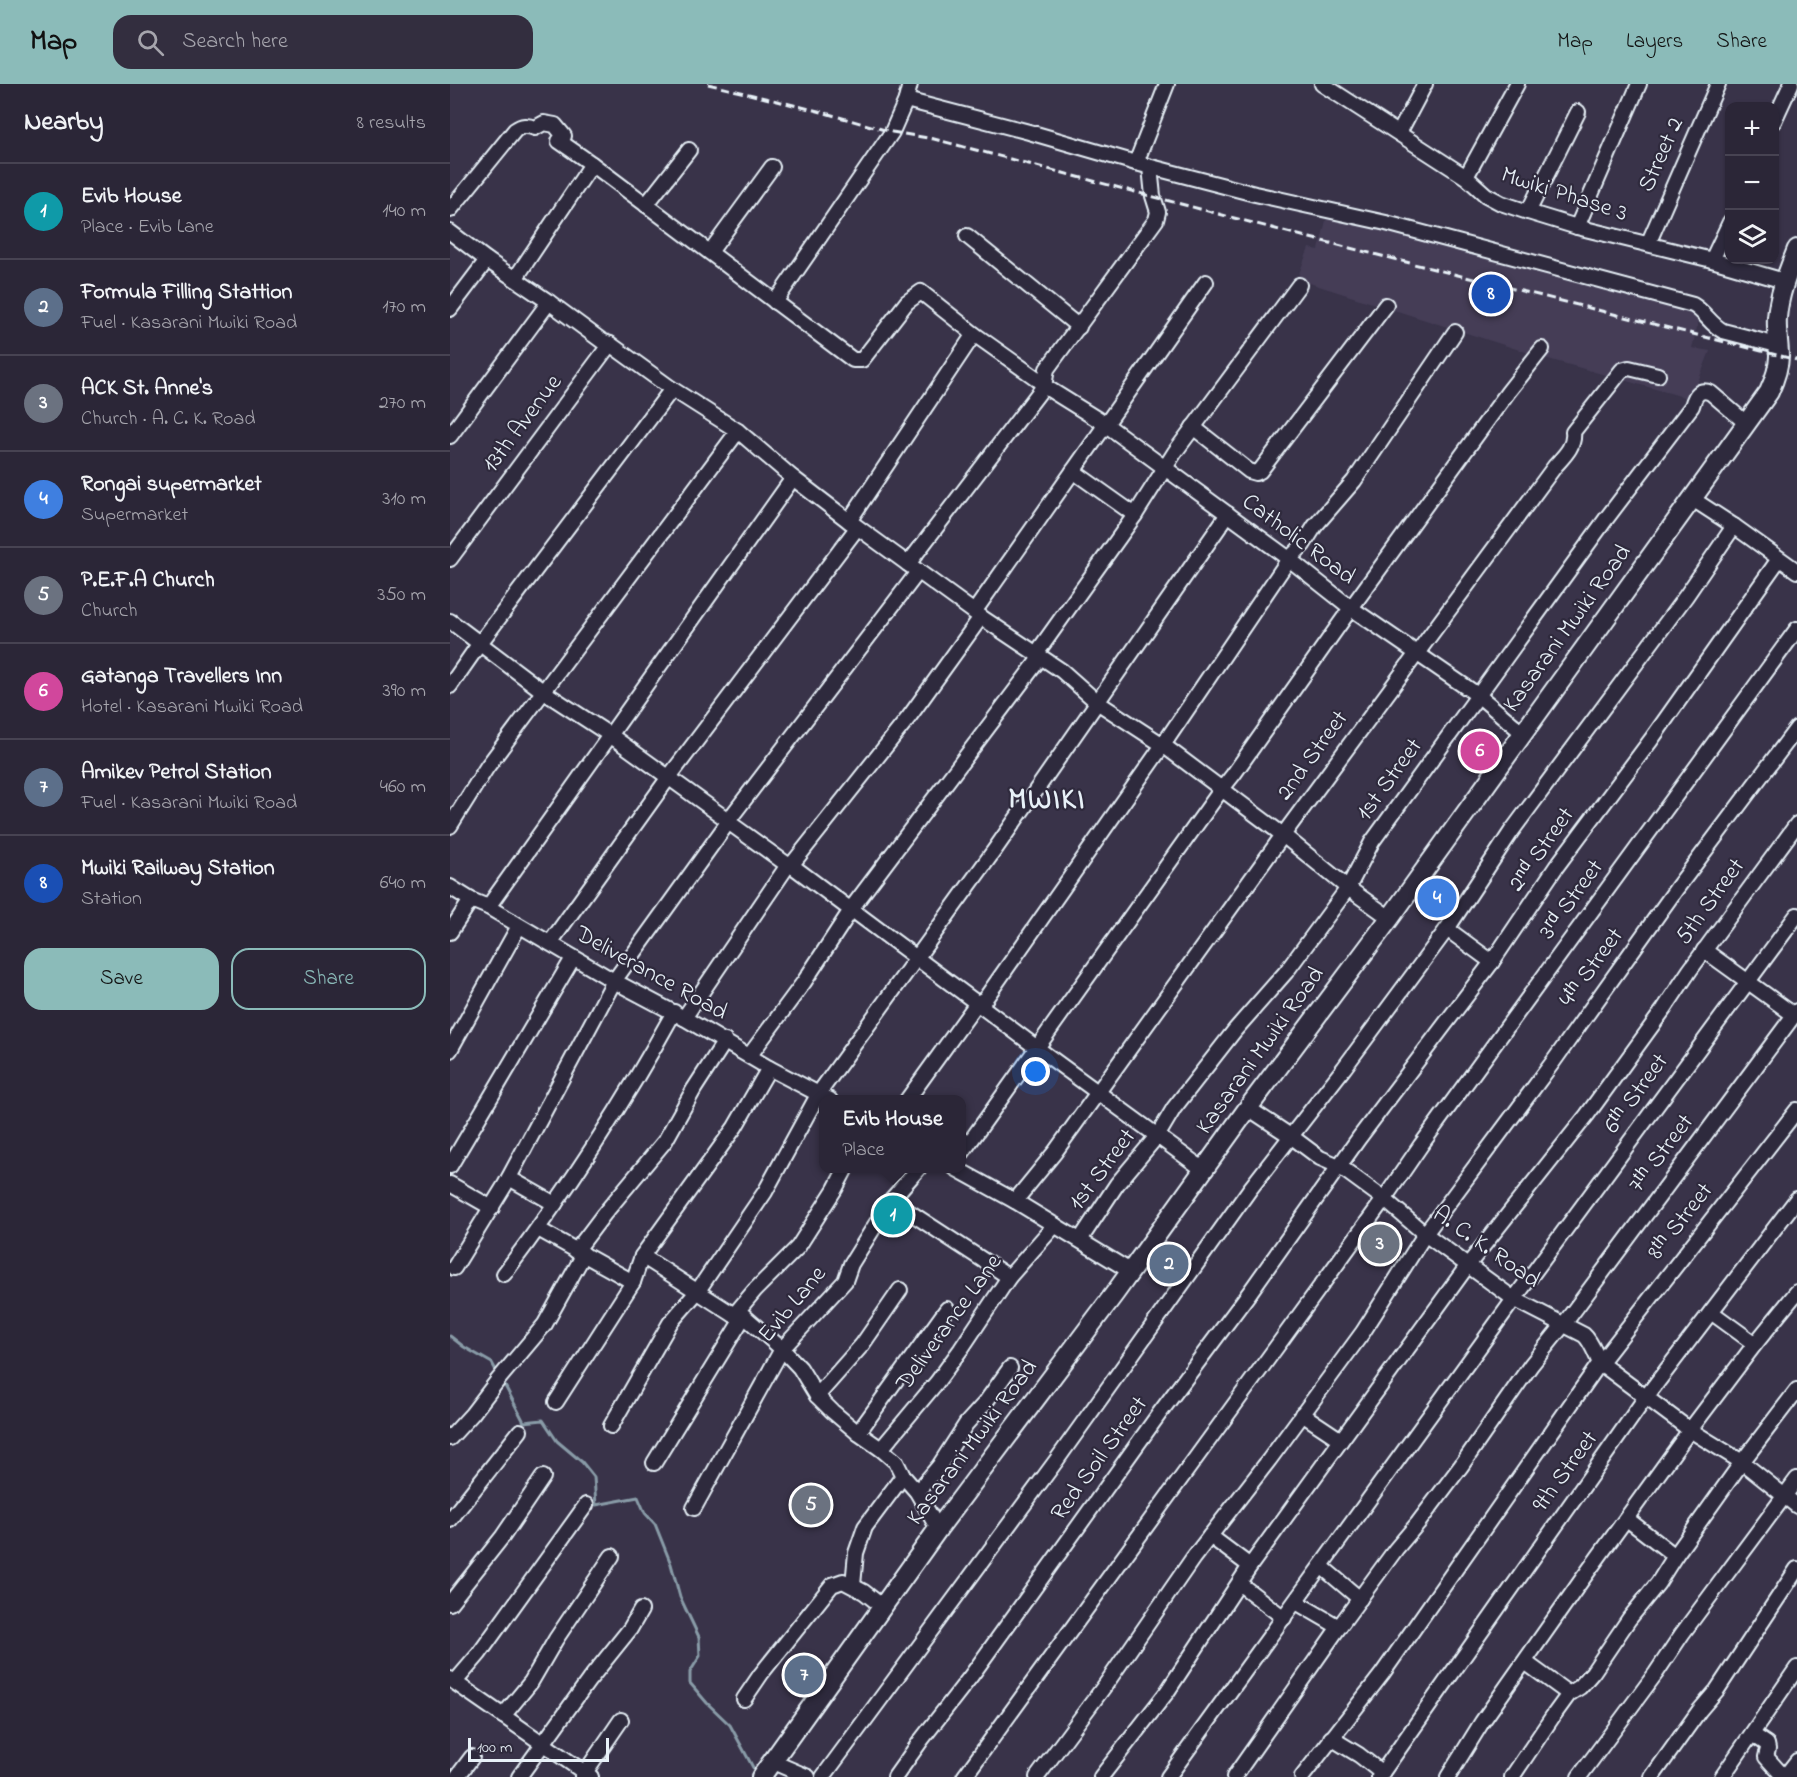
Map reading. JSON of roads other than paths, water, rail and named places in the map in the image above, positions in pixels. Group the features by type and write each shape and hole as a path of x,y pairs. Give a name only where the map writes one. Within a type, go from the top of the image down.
{"main road":[{"name":"Kasarani Mwiki Road","path":"761,1777 938,1529 1390,918 1769,392 1779,355 1777,320 1784,281 1797,249"}],"street":[{"path":"450,210 456,191 515,130 527,125 535,128 544,123 555,125 564,136 559,141 774,302 892,132 906,100 910,84"},
{"path":"1136,163 1167,84"},
{"name":"Mwiki Phase 3","path":"1322,84 1344,89 1399,133 1466,177 1486,195 1501,203 1577,227 1712,260 1784,281"},
{"path":"1399,133 1425,84"},
{"path":"1466,177 1517,84"},
{"path":"1577,227 1639,84"},
{"name":"Street 2","path":"1648,244 1718,84"},
{"path":"1779,110 1791,84"},
{"path":"906,100 1255,194 1386,223 1693,305 1718,329 1777,345"},
{"path":"1528,212 1578,112"},
{"path":"646,205 689,150"},
{"path":"515,279 592,164"},
{"path":"454,1268 509,1178 614,981 1044,386 1047,369 1156,220 1158,212 1153,196 1150,166"},
{"path":"710,252 772,167"},
{"path":"450,232 486,260 672,389 738,431 793,478 853,524 977,614 1062,671 1097,702 1163,746 1390,918"},
{"path":"1712,260 1725,233"},
{"path":"967,236 1079,327"},
{"path":"450,309 486,260"},
{"path":"504,1274 538,1230 679,1015 789,864 793,862 891,740 1105,424 1206,282"},
{"path":"750,1055 804,982 851,909 1038,656 1135,515 1175,452 1299,285"},
{"name":"Catholic Road","path":"774,302 853,360 858,361 862,360 908,302 921,292 1044,386 1105,424 1289,559 1351,608 1479,696 1522,733"},
{"path":"450,436 549,302"},
{"path":"1193,427 1249,471 1256,473 1260,471 1386,305"},
{"path":"911,1095 978,1003 985,999 1163,746 1289,559 1354,481 1455,332"},
{"path":"550,943 853,524 974,334"},
{"name":"13th Avenue","path":"450,559 610,344"},
{"path":"966,1147 1351,608 1508,392 1542,349"},
{"name":"2nd Street","path":"1016,1201 1099,1092 1416,653 1567,452 1574,440 1573,432 1622,370 1629,368 1658,375"},
{"path":"450,686 672,389"},
{"name":"1st Street","path":"1080,1240 1118,1184 1158,1135 1174,1108 1235,1030 1286,972 1348,888 1372,842 1606,519 1692,405 1695,395 1700,391 1711,393 1746,423"},
{"path":"450,826 487,767 738,431"},
{"path":"1073,471 1135,515"},
{"path":"488,907 793,478"},
{"path":"1691,498 1734,525 1797,571"},
{"path":"825,1095 916,957 996,848 1228,514"},
{"path":"824,1777 1062,1452 1250,1189 1292,1137 1447,929 1511,832 1686,596 1734,525"},
{"name":"2ⁿᵈ Street","path":"1339,1166 1492,962 1556,867 1651,740 1779,559"},
{"path":"450,621 544,692 610,735 851,909 1204,1170"},
{"name":"3ʳᵈ Street","path":"964,1777 1797,629"},
{"name":"4ᵗʰ Street","path":"1037,1777 1106,1684 1210,1536 1363,1332 1425,1234 1677,888 1797,728"},
{"name":"5th Street","path":"1101,1777 1167,1692 1250,1566 1468,1265 1587,1115 1797,824"},
{"name":"Deliverance Road","path":"450,887 614,981 822,1095"},
{"path":"450,932 471,900"},
{"name":"6ᵗʰ Street","path":"1168,1777 1514,1299 1797,915"},
{"path":"450,1050 519,926"},
{"path":"1447,929 1492,962"},
{"path":"1704,950 1796,1013"},
{"path":"450,1166 573,958"},
{"name":"7ᵗʰ Street","path":"1234,1777 1339,1627 1461,1466 1531,1365 1796,1013"},
{"path":"450,1438 545,1324 580,1252 604,1214 664,1141 725,1041"},
{"path":"556,1402 633,1282 642,1256 735,1127 770,1068"},
{"path":"611,1426 670,1323 697,1292 765,1192 819,1104"},
{"name":"A. C. K. Road","path":"1248,1108 1320,1158 1339,1166 1384,1199 1425,1234 1514,1299 1584,1335 1590,1340 1592,1349 1600,1362 1690,1430 1742,1462 1797,1506"},
{"name":"8ᵗʰ Street","path":"1302,1777 1382,1674 1600,1362 1797,1110"},
{"name":"Red Soil Street","path":"895,1777 978,1667 1339,1166"},
{"path":"654,1463 755,1290 798,1247 844,1173"},
{"name":"Evib Lane","path":"694,1508 782,1349 845,1281 851,1264 891,1200 915,1173"},
{"path":"964,1173 1016,1201 1130,1271"},
{"path":"509,1178 555,1204"},
{"path":"450,1184 492,1208"},
{"name":"9th Street","path":"1380,1775 1646,1397 1797,1199"},
{"path":"891,1200 1009,1277"},
{"name":"Deliverance Lane","path":"881,1449 937,1382 1009,1277 1055,1225"},
{"path":"538,1230 633,1282"},
{"path":"642,1256 739,1316 782,1349 800,1368 817,1396 832,1411 896,1462 903,1476 917,1492 938,1529"},
{"path":"817,1396 862,1345 900,1290"},
{"path":"1448,1777 1482,1722 1690,1430 1797,1292"},
{"path":"858,1433 947,1309"},
{"path":"1711,1312 1755,1344"},
{"path":"917,1492 939,1466 966,1424 985,1403 1010,1368"},
{"path":"1512,1777 1569,1694 1580,1687 1593,1672 1742,1462 1797,1390"},
{"path":"1302,1414 1341,1440"},
{"path":"450,1520 520,1431"},
{"path":"853,1585 856,1553 865,1527 903,1476"},
{"path":"450,1603 503,1536 543,1477"},
{"path":"1579,1777 1797,1479"},
{"path":"586,1505 479,1653 453,1681 545,1743 586,1776 621,1720"},
{"path":"1627,1519 1675,1556"},
{"path":"1210,1536 1250,1566"},
{"path":"503,1716 531,1682 612,1556"},
{"path":"1321,1566 1360,1599"},
{"path":"1652,1777 1699,1711 1717,1690 1797,1569"},
{"path":"744,1700 768,1665 832,1585 843,1581 853,1585 883,1607"},
{"path":"1240,1584 1284,1618"},
{"path":"1296,1602 1339,1627"},
{"path":"519,1777 589,1680 630,1629 640,1610"},
{"path":"1525,1662 1569,1694"},
{"path":"1722,1777 1797,1668"},
{"path":"1752,1734 1767,1744 1766,1757 1784,1777"},
{"path":"1331,1738 1359,1755 1380,1775"},
{"path":"457,1777 472,1757"},
{"path":"1789,1777 1790,1770 1797,1761"},
{"path":"773,1762 808,1777"}],"waterway":[{"path":"450,1336 492,1363 498,1374"},
{"path":"503,1382 524,1422 543,1420 557,1441 582,1462 594,1477 596,1505 638,1497 645,1513 655,1524 671,1564 680,1597 699,1637 700,1656 690,1672 690,1683 730,1725 756,1773"}],"railway":[{"path":"708,84 892,132 934,139 1310,238 1797,360"}],"place":[{"name":"Mwiki Railway Station","path":"1491,294"},
{"name":"Gatanga Travellers Inn","path":"1480,751"},
{"name":"Rongai supermarket","path":"1437,898"},
{"name":"Evib House","path":"893,1215"},
{"name":"ACK St. Anne's","path":"1380,1244"},
{"name":"Formula Filling Stattion","path":"1169,1264"},
{"name":"P.E.F.A Church","path":"811,1505"},
{"name":"Amikev Petrol Station","path":"804,1675"}],"district":[{"name":"MWIKI","path":"1047,801"}]}
